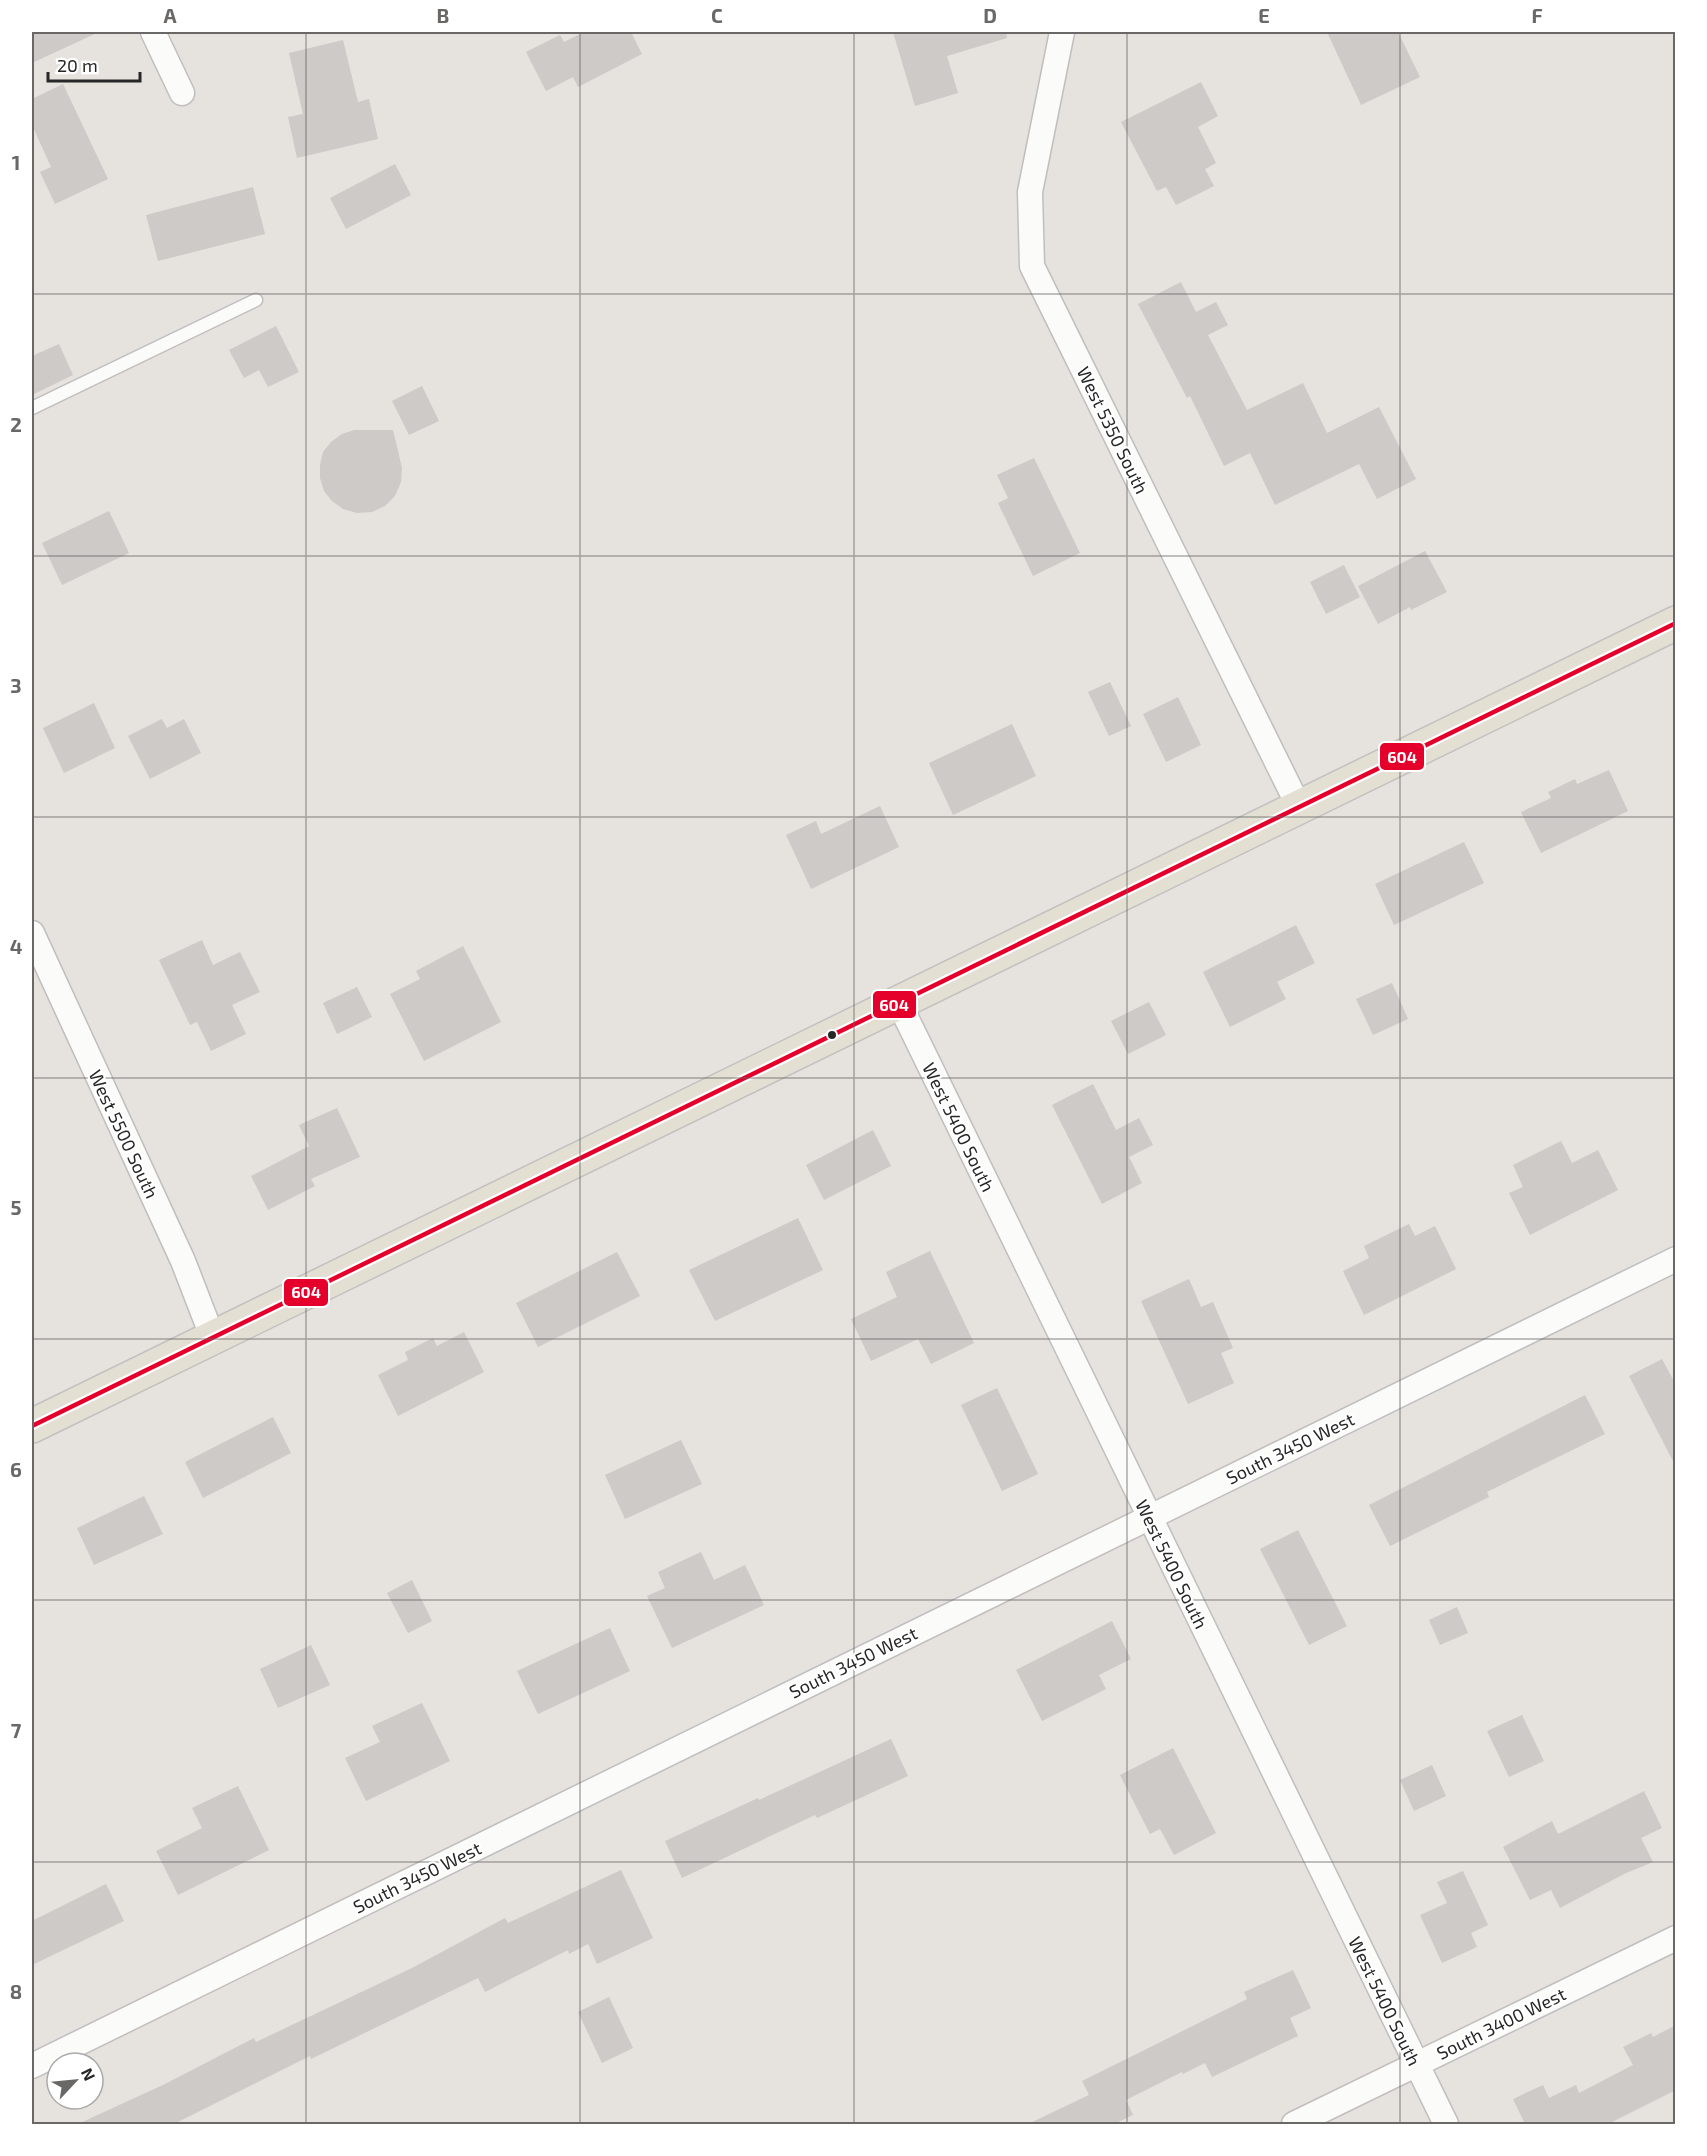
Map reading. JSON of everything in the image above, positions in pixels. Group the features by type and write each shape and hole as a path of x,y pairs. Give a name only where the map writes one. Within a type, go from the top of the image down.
{"main road":[{"path":"32,1426 212,1336 1676,623"}],"street":[{"path":"153,32 182,93"},
{"name":"West 5350 South","path":"1062,32 1030,192 1032,266 1299,807"},
{"name":"West 5500 South","path":"32,933 183,1261 212,1336"},
{"name":"West 5400 South","path":"899,1003 1446,2124"},
{"name":"South 3450 West","path":"32,2066 1676,1259"},
{"name":"South 3400 West","path":"1294,2124 1676,1938"}],"lane":[{"path":"32,408 256,300"}],"building":[{"path":"32,32 99,32 32,63"},
{"path":"584,32 631,32 642,54 578,87 573,77 546,91 526,52 560,35 564,42"},
{"path":"893,32 1006,32 1007,38 947,56 958,93 915,106"},
{"path":"1327,32 1398,32 1420,77 1361,105"},
{"path":"343,40 358,102 369,99 378,139 297,158 288,117 303,114 289,53"},
{"path":"1201,82 1218,116 1198,127 1216,163 1205,169 1214,186 1176,205 1166,187 1157,191 1121,122"},
{"path":"63,84 108,179 55,204 40,172 51,167 32,125 32,99"},
{"path":"395,164 411,195 346,229 330,198"},
{"path":"253,187 265,234 158,261 146,215"},
{"path":"1181,282 1196,312 1216,302 1228,325 1208,335 1247,410 1303,383 1327,433 1379,407 1416,479 1377,499 1359,464 1275,505 1250,453 1224,466 1190,396 1187,398 1138,304"},
{"path":"276,326 299,372 268,387 259,370 244,378 229,350"},
{"path":"59,344 73,375 32,395 32,356"},
{"path":"422,386 439,421 409,435 392,401"},
{"path":"354,430 393,430 402,468 401,482 395,496 385,506 372,512 357,513 343,509 324,491 320,478 323,452 342,434"},
{"path":"1034,458 1080,553 1033,576 998,503 1008,498 997,475"},
{"path":"109,511 129,553 62,585 42,543"},
{"path":"1425,551 1447,592 1411,610 1410,607 1378,624 1358,586"},
{"path":"1344,565 1360,597 1326,614 1310,582"},
{"path":"1110,682 1131,726 1109,736 1088,692"},
{"path":"1178,697 1201,745 1166,762 1143,714"},
{"path":"94,703 115,748 64,773 43,728"},
{"path":"162,719 167,728 184,719 201,753 150,779 128,736"},
{"path":"1012,724 1036,776 953,815 929,763"},
{"path":"1609,770 1628,811 1541,853 1521,812 1551,798 1548,792 1575,779 1577,784"},
{"path":"880,806 899,847 811,889 786,835 816,821 821,834"},
{"path":"1464,842 1484,883 1394,925 1375,884"},
{"path":"1296,925 1315,963 1277,982 1286,999 1230,1027 1203,972"},
{"path":"202,940 213,965 240,952 260,992 232,1005 246,1034 211,1051 197,1022 190,1025 159,960"},
{"path":"463,946 501,1022 424,1061 390,994 420,979 416,971"},
{"path":"1392,983 1408,1019 1373,1035 1356,999"},
{"path":"357,987 372,1017 337,1034 323,1003"},
{"path":"1149,1002 1166,1035 1128,1054 1111,1021"},
{"path":"1093,1084 1116,1130 1139,1118 1153,1145 1129,1157 1142,1183 1102,1204 1052,1105"},
{"path":"337,1108 360,1157 311,1179 315,1186 268,1210 251,1176 309,1146 299,1125"},
{"path":"873,1130 891,1166 824,1200 806,1165"},
{"path":"1561,1141 1572,1163 1598,1150 1618,1190 1530,1235 1509,1193 1523,1187 1513,1165"},
{"path":"798,1218 823,1270 715,1321 689,1270"},
{"path":"1409,1224 1415,1236 1435,1226 1456,1269 1364,1315 1343,1271 1369,1258 1364,1246"},
{"path":"930,1251 974,1343 931,1364 918,1339 871,1361 851,1319 897,1297 886,1272"},
{"path":"617,1252 640,1296 538,1347 516,1303"},
{"path":"1189,1279 1201,1307 1213,1302 1233,1348 1221,1353 1234,1383 1188,1404 1141,1301"},
{"path":"464,1332 484,1372 398,1416 378,1375 408,1360 405,1352 433,1338 437,1346"},
{"path":"1662,1359 1676,1385 1676,1467 1629,1376"},
{"path":"997,1388 1038,1474 1002,1491 961,1405"},
{"path":"1585,1395 1605,1434 1487,1492 1489,1497 1390,1546 1369,1505"},
{"path":"273,1417 291,1453 203,1498 185,1462"},
{"path":"681,1440 702,1484 625,1519 605,1475"},
{"path":"144,1496 163,1534 94,1565 77,1528"},
{"path":"1298,1530 1347,1626 1309,1645 1260,1549"},
{"path":"701,1552 714,1580 745,1565 764,1605 672,1648 647,1596 665,1588 658,1572"},
{"path":"412,1580 432,1621 408,1633 387,1593"},
{"path":"1457,1607 1468,1633 1440,1645 1429,1620"},
{"path":"1112,1621 1131,1659 1099,1675 1106,1689 1042,1721 1016,1670"},
{"path":"610,1628 630,1671 538,1714 517,1671"},
{"path":"311,1645 330,1685 278,1708 260,1669"},
{"path":"422,1703 450,1761 366,1801 345,1758 380,1742 372,1726"},
{"path":"1522,1715 1544,1761 1509,1777 1487,1731"},
{"path":"891,1739 908,1776 817,1818 815,1815 682,1878 665,1841"},
{"path":"1173,1748 1216,1833 1174,1855 1160,1829 1150,1834 1120,1775"},
{"path":"1432,1765 1446,1796 1414,1811 1400,1780"},
{"path":"238,1786 269,1850 178,1895 156,1851 202,1828 192,1808"},
{"path":"1644,1791 1662,1828 1641,1838 1653,1862 1624,1874 1560,1908 1551,1890 1530,1900 1503,1847 1552,1821 1558,1834"},
{"path":"621,1870 653,1938 597,1964 588,1944 569,1954 568,1950 485,1992 478,1978 311,2059 310,2056 174,2124 78,2124 165,2084 254,2038 256,2042 412,1968 505,1918 508,1923"},
{"path":"1463,1871 1488,1925 1471,1933 1477,1947 1442,1963 1420,1915 1447,1903 1437,1882"},
{"path":"106,1884 124,1921 32,1965 32,1921"},
{"path":"1293,1970 1311,2008 1290,2018 1298,2036 1212,2077 1205,2063 1183,2074 1182,2072 1126,2100 1133,2115 1114,2124 1028,2124 1089,2095 1082,2081 1247,1999 1244,1992"},
{"path":"609,1997 633,2048 602,2063 578,2012"},
{"path":"1676,2025 1676,2090 1608,2124 1525,2124 1513,2099 1543,2085 1549,2098 1576,2085 1579,2093 1633,2065 1623,2047 1651,2033 1653,2037"}],"transit line":[{"name":"604","path":"32,1426 1676,623"}]}
